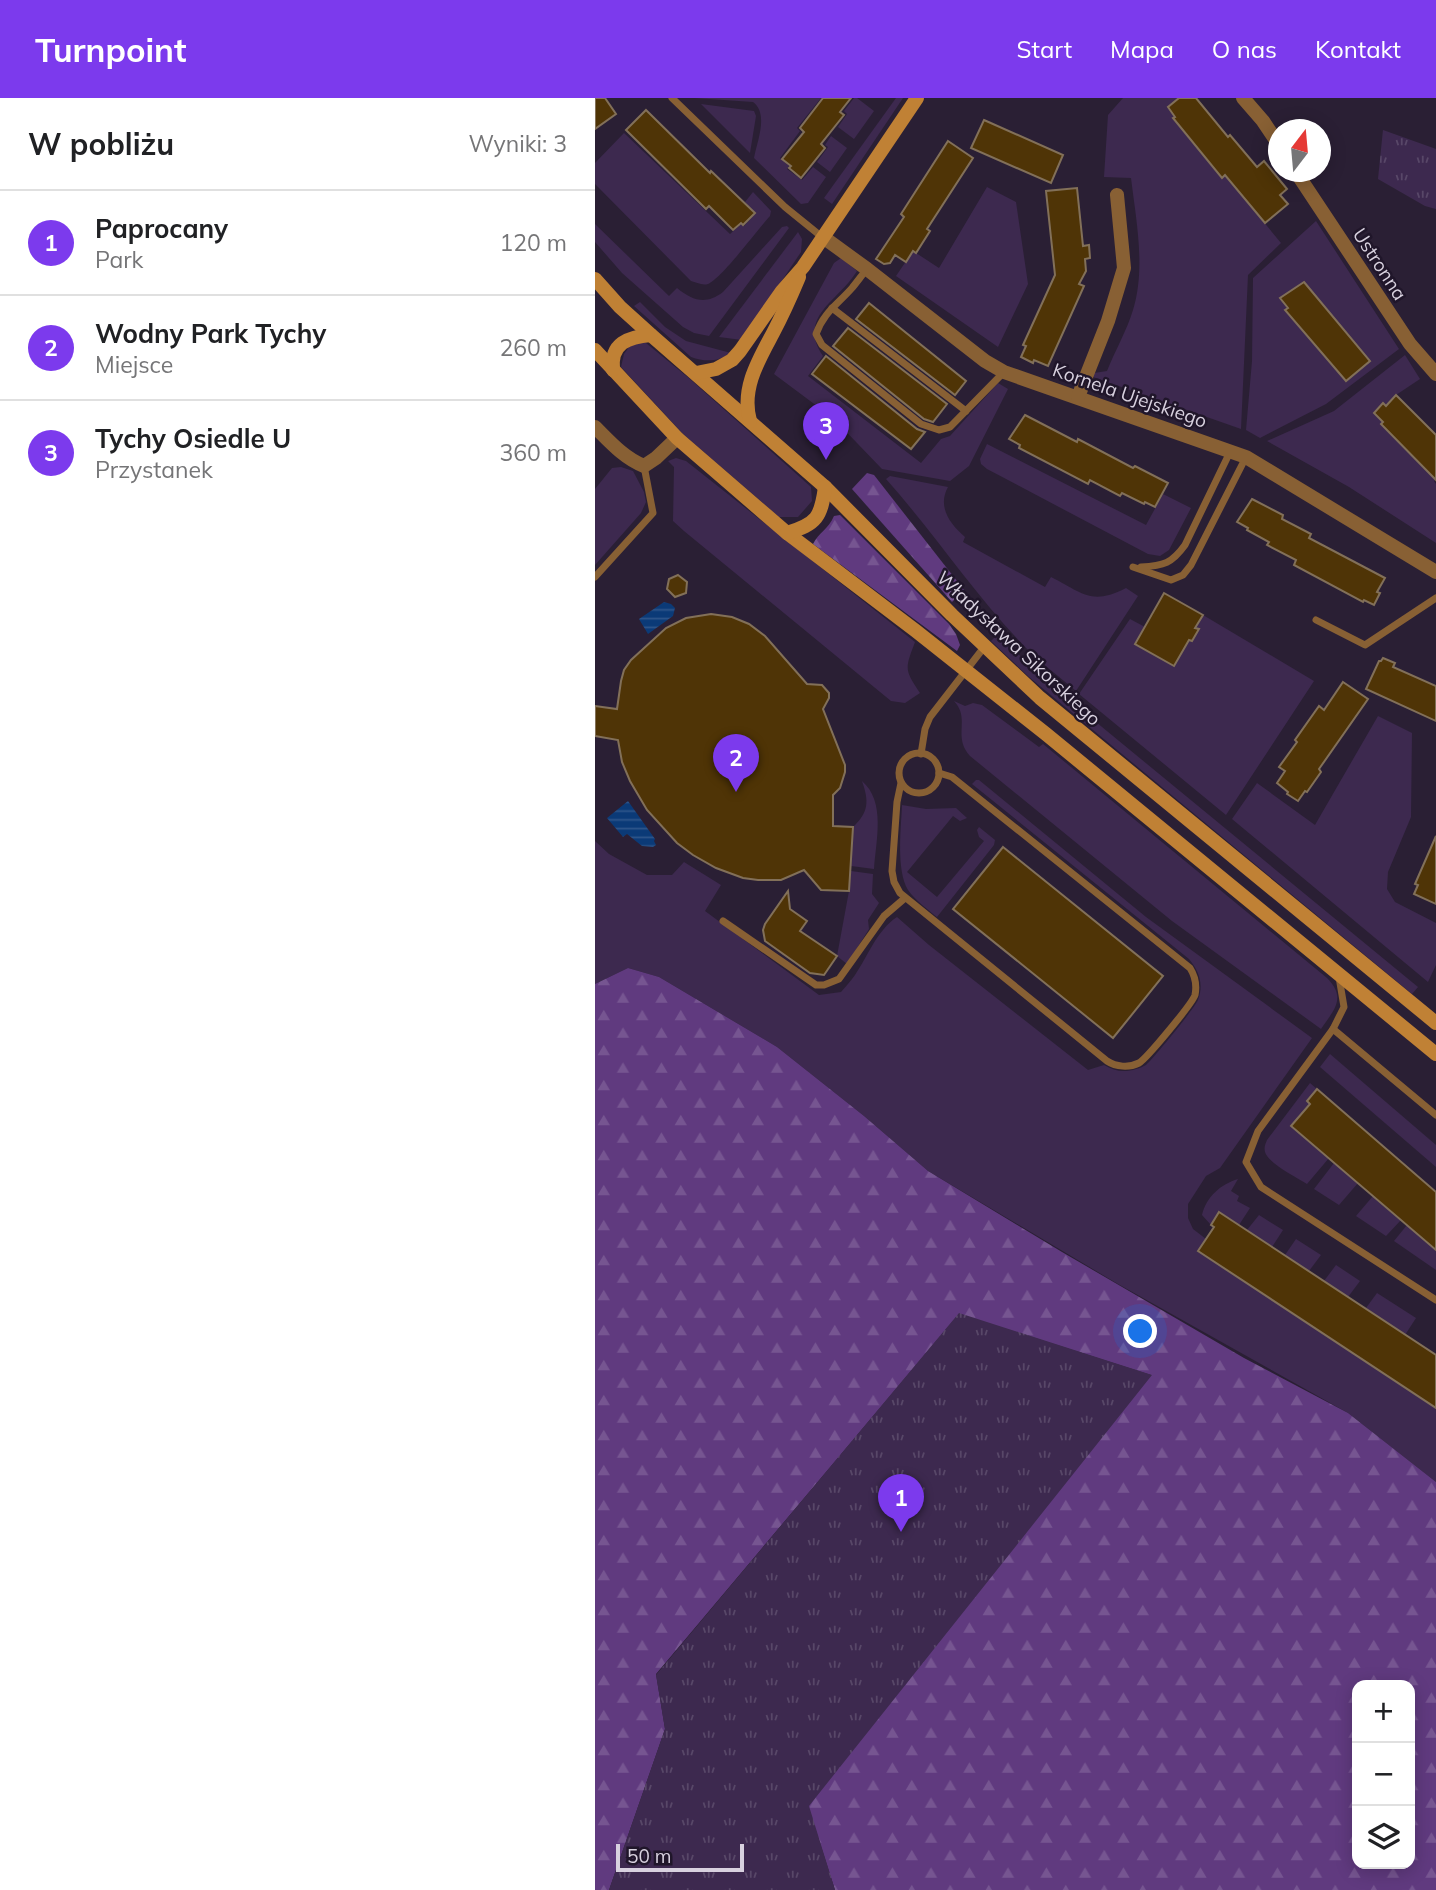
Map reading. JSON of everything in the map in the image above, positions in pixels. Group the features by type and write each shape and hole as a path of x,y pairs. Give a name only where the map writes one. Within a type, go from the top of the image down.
{"street":[{"path":"696,373 716,369 732,360 782,291 803,267 916,98"},
{"path":"1243,98 1268,128"},
{"name":"Ustronna","path":"1303,182 1410,344 1436,374"},
{"path":"1078,397 1108,321 1124,268 1117,195"},
{"name":"Kornela Ujejskiego","path":"823,237 985,361 1004,372 1246,457 1436,572"},
{"path":"750,421 746,404 753,374 803,267"},
{"name":"Władysława Sikorskiego","path":"595,279 620,307 825,487 1057,714 1436,1023"},
{"path":"613,370 612,360 620,344 634,336 651,335"},
{"path":"595,350 677,438 787,533 967,671 1436,1054"},
{"path":"595,426 619,451 644,466 677,438"},
{"path":"787,533 808,527 822,510 825,487"}],"lane":[{"path":"672,98 800,221 823,237"},
{"path":"867,269 853,287 827,311 816,334 822,345 921,425 944,430 950,427 1004,372"},
{"path":"832,308 965,411"},
{"path":"1230,451 1185,545 1176,557 1168,563 1153,567 1133,567 1171,580 1184,575 1246,457"},
{"path":"595,577 653,513 644,466"},
{"path":"1316,620 1365,645 1436,598"},
{"path":"921,754 930,717 985,646"},
{"path":"921,754 933,760 939,773 935,785 924,793 911,792 899,778 901,765 909,756 921,754"},
{"path":"901,783 892,870 895,886 905,898 1112,1064 1123,1066 1139,1062 1149,1054 1192,1000 1195,983 1190,968 950,775 939,773"},
{"path":"723,922 816,985 824,985 839,979 884,916 905,898"},
{"path":"1338,973 1344,1007 1333,1029 1258,1131 1246,1162 1261,1187 1436,1300"},
{"path":"1333,1029 1436,1115"}],"green space":[{"path":"694,98 821,98 797,128 800,131 780,158 789,166 787,169 802,180 813,167 826,177 808,203 801,204 754,158 761,121 758,107 753,102"},
{"path":"854,98 874,111 854,139 838,127 847,114 844,111"},
{"path":"896,98 903,98 832,204 824,198"},
{"path":"1123,98 1183,98 1168,107 1175,117 1173,119 1222,178 1225,175 1281,243 1248,275 1241,429 1093,377 1094,373 1107,371 1130,318 1139,278 1139,244 1131,178 1104,177 1108,115"},
{"path":"701,104 754,111 756,116 750,153"},
{"path":"1383,130 1436,149 1436,209 1425,206 1378,179"},
{"path":"624,133 730,234 741,224 744,226 755,214 745,202 753,192 771,211 770,216 730,263 708,284 691,281 595,184 595,163"},
{"path":"831,136 847,148 830,172 817,162 828,147 825,145"},
{"path":"987,187 1016,202 1028,284 998,347 896,276 913,251 939,268"},
{"path":"1316,221 1399,349 1326,404 1260,438 1246,430 1252,361 1253,278"},
{"path":"595,224 669,296 677,288 700,300 711,299 723,292 782,227 789,228 709,336 683,327 622,273 595,242"},
{"path":"798,232 802,239 801,252 742,340 719,337"},
{"path":"841,258 857,271 817,320 816,342 823,356 808,376 921,463 941,439 950,436 998,383 1008,389 969,466 950,481 882,469 833,418 774,374 834,263"},
{"path":"640,302 665,327 686,341 731,353 711,360 691,357 634,306"},
{"path":"632,343 646,343 811,487 812,501 798,517 779,517 683,434 621,367 624,354"},
{"path":"1405,355 1420,379 1374,413 1436,479 1436,543 1349,487 1267,441 1334,411"},
{"path":"987,444 1146,525 1163,494 1191,508 1169,550 1160,556 1148,554 987,469 980,459"},
{"path":"676,458 686,461 915,642 908,669 920,693 905,703 891,701 673,521 674,467 668,461"},
{"path":"621,467 633,471 646,502 641,513 595,565 595,489 612,468"},
{"path":"867,473 874,475 964,590 952,602 852,489"},
{"path":"890,476 948,487 945,508 954,527 965,537 963,542 1045,587 1051,577 1095,597 1126,588 1138,596 1076,691 1033,655 1008,629 886,479"},
{"path":"840,515 949,624 960,645 957,651 813,544 834,516"},
{"path":"1203,615 1314,681 1226,815 1079,694 1130,619 1145,627 1137,646 1172,665 1189,640 1192,641 1198,630 1195,628"},
{"path":"999,633 1034,671 1418,987 1412,994 1029,677 991,641"},
{"path":"954,701 965,706 973,703 982,705 1039,747 1043,744 1327,978 1333,985 1337,998 1334,1010 1321,1029 1172,921 970,756 962,742 961,714"},
{"path":"1378,716 1412,733 1411,817 1388,872 1387,889 1395,902 1436,923 1436,965 1428,982 1232,819 1257,783 1315,825"},
{"path":"976,780 1146,917 1312,1038 1220,1168 1206,1176 1188,1204 1188,1218 1193,1229 1206,1239 1199,1251 1436,1408 1436,1482 1348,1413 1118,1284 928,1171 777,1047 659,977 628,968 595,984 595,841 609,854 647,875 672,875 684,862 721,885 705,911 819,995 841,992 855,975 878,936 897,917 1088,1070 1104,1065 1127,1071 1146,1065 1198,1000 1200,983 1195,968 1189,959 972,784"},
{"path":"862,781 877,810 874,869 851,866 853,827 866,806"},
{"path":"902,805 926,809 956,808 967,818 960,821 953,816 907,872 937,897 984,841 979,837 979,827 995,840 994,845 937,917 914,897 904,882 900,849"},
{"path":"851,871 873,874 872,894 879,903 868,920 869,929 847,964 837,956"},
{"path":"628,968 659,977 777,1047 928,1171 1244,1358 1348,1413 1436,1482 1436,1890 835,1890 808,1806 1151,1375 959,1314 656,1674 665,1729 609,1890 595,1890 595,984"},
{"path":"1330,1054 1436,1145 1436,1167 1320,1067"},
{"path":"1310,1083 1317,1089 1307,1101 1310,1104 1291,1126 1329,1158 1307,1184 1271,1161 1265,1149 1267,1140"},
{"path":"1334,1163 1358,1183 1339,1205 1314,1189"},
{"path":"1238,1179 1231,1191 1239,1196 1237,1201 1250,1208 1239,1225 1219,1212 1211,1225 1202,1215 1207,1202 1220,1188"},
{"path":"1373,1196 1401,1220 1386,1236 1356,1216"},
{"path":"1259,1215 1283,1230 1272,1247 1247,1230"},
{"path":"1407,1225 1436,1250 1436,1270 1394,1241"},
{"path":"1296,1239 1321,1255 1309,1271 1285,1255"},
{"path":"1336,1265 1360,1281 1348,1297 1324,1281"},
{"path":"1377,1293 1416,1318 1405,1335 1366,1308"},
{"path":"959,1313 1152,1375 809,1806 835,1890 609,1890 665,1729 656,1675"}],"water":[{"path":"664,602 675,608 673,616 648,634 639,619"},
{"path":"628,801 655,839 656,845 653,847 642,846 627,834 623,837 607,818"}],"building":[{"path":"595,98 605,98 616,114 595,129"},
{"path":"823,98 851,98 840,112 844,115 821,144 825,148 801,178 782,159 804,132 800,128"},
{"path":"1179,98 1196,98 1257,167 1264,161 1268,166 1268,182 1281,182 1287,189 1280,195 1288,204 1265,223 1225,175 1222,178 1173,118 1175,117 1168,107"},
{"path":"646,110 755,213 743,225 741,223 733,230 709,206 706,209 626,130"},
{"path":"984,120 1063,155 1051,183 971,148"},
{"path":"948,141 973,158 927,229 930,231 916,253 913,251 906,262 895,255 890,263 884,264 876,259"},
{"path":"1077,188 1083,246 1089,245 1090,258 1085,259 1086,271 1079,284 1084,286 1048,366 1034,360 1033,363 1021,357 1026,346 1023,345 1055,275 1046,191"},
{"path":"1304,282 1370,361 1346,381 1285,310 1288,308 1280,298"},
{"path":"869,303 966,381 955,395 856,319"},
{"path":"848,328 947,404 933,422 924,419 833,346"},
{"path":"826,356 917,429 925,432 911,449 812,374"},
{"path":"1396,395 1436,435 1436,480 1381,424 1383,422 1374,413 1383,403 1386,406"},
{"path":"1025,415 1168,483 1155,507 1122,493 1120,496 1090,480 1088,484 1019,448 1020,445 1009,439"},
{"path":"1252,499 1311,534 1309,538 1385,578 1377,592 1380,593 1374,605 1364,600 1363,602 1294,565 1296,560 1267,545 1269,542 1237,522"},
{"path":"678,575 687,582 686,593 675,597 667,589 669,579"},
{"path":"1164,593 1203,615 1195,628 1199,629 1192,641 1189,640 1174,666 1135,644"},
{"path":"711,614 732,617 749,624 765,636 807,684 822,685 829,693 823,709 845,765 840,788 833,795 833,826 853,827 849,891 821,890 804,870 781,880 743,878 716,868 693,855 677,843 647,810 622,762 618,740 595,736 595,706 617,709 624,670 631,660 666,628 686,618"},
{"path":"1383,658 1395,663 1393,667 1436,686 1436,721 1366,689"},
{"path":"1343,682 1368,699 1319,769 1321,772 1298,801 1277,783 1285,771 1279,767 1319,706 1324,710"},
{"path":"1436,836 1436,904 1414,894 1418,885 1415,884"},
{"path":"1003,847 1163,976 1113,1038 953,909"},
{"path":"788,891 790,909 807,921 800,931 837,956 824,975 810,973 765,941 765,924"},
{"path":"1317,1089 1436,1192 1436,1250 1291,1126 1310,1104 1307,1101"},
{"path":"1219,1212 1436,1355 1436,1408 1198,1251 1214,1227 1211,1225"}],"place":[{"name":"Tychy Osiedle U","path":"826,460"},
{"name":"Wodny Park Tychy","path":"736,792"},
{"name":"Paprocany","path":"901,1532"}]}
